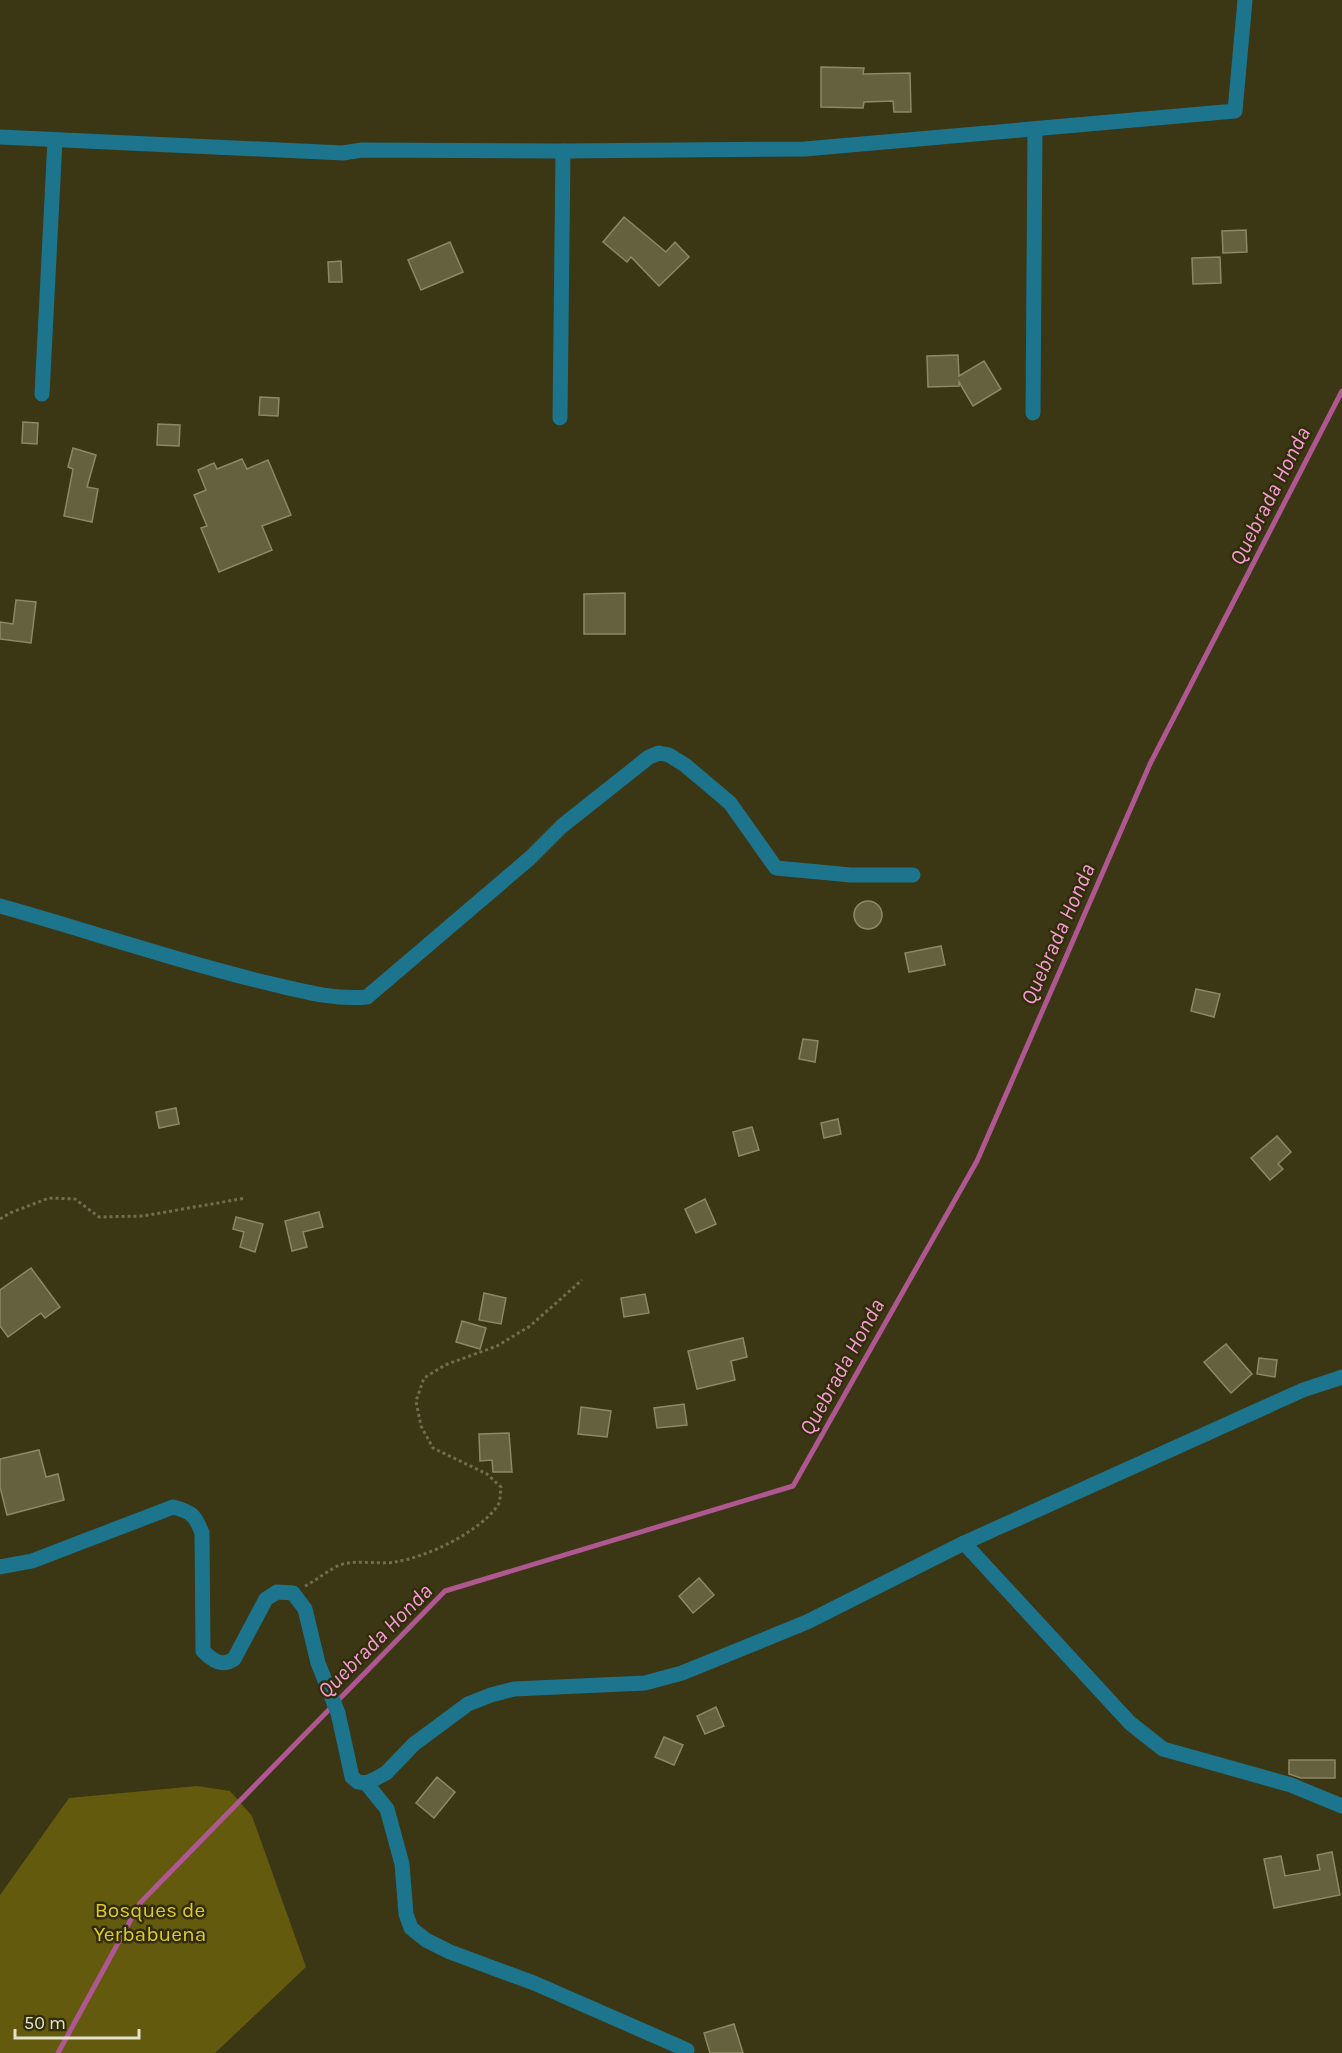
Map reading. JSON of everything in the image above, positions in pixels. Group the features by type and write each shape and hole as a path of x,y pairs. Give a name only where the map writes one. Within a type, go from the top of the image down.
{"street":[{"path":"0,137 343,153 362,150 805,149 1235,111 1245,0"},
{"path":"1033,414 1035,130"},
{"path":"42,394 55,140"},
{"path":"560,418 563,151"},
{"path":"0,906 211,970 345,999 367,997 530,858 562,826 649,757 659,753 669,755 685,765 730,803 776,868 851,875 913,875"},
{"path":"0,1567 32,1561 172,1507 185,1510 196,1518 202,1533 203,1651 211,1659 221,1664 228,1663 234,1659 266,1599 278,1592 293,1593 305,1609 318,1663 338,1713 351,1776 358,1782 366,1783 386,1773 414,1744 468,1704 480,1699 514,1689 645,1683 682,1673 807,1622 964,1543 1303,1390 1342,1377"},
{"path":"964,1543 1130,1722 1163,1749 1291,1785 1342,1806"},
{"path":"366,1783 387,1809 402,1864 405,1914 411,1928 418,1934 450,1952 534,1983 687,2050"}],"path":[{"path":"0,1219 50,1198 75,1199 99,1217 143,1216 246,1198"},
{"path":"293,1593 341,1565 374,1561 394,1562 423,1554 465,1534 484,1521 500,1503 501,1487 487,1474 433,1448 421,1426 416,1401 424,1378 445,1365 497,1346 530,1326 582,1280"}],"green space":[{"name":"Bosques de Yerbabuena","path":"197,1786 230,1791 252,1816 306,1967 215,2053 0,2053 0,1895 69,1798"}],"building":[{"path":"821,67 864,68 863,74 910,73 911,112 894,112 893,101 864,102 863,108 821,107"},
{"path":"624,217 666,252 675,242 689,257 659,286 631,257 627,262 603,242"},
{"path":"1246,230 1247,252 1223,253 1222,231"},
{"path":"450,242 463,272 421,290 408,260"},
{"path":"1220,257 1221,283 1193,284 1192,258"},
{"path":"341,261 342,282 329,282 328,262"},
{"path":"958,355 959,376 984,361 1001,389 973,406 959,382 959,386 928,387 927,356"},
{"path":"260,397 279,398 278,416 259,415"},
{"path":"23,422 38,423 37,444 22,443"},
{"path":"158,424 180,425 179,446 157,445"},
{"path":"73,448 96,455 87,487 98,489 92,522 64,516 73,469 68,467"},
{"path":"242,459 247,469 268,460 291,515 262,526 272,550 219,572 201,528 207,526 194,495 206,490 198,470 214,463 217,469"},
{"path":"625,593 625,634 584,634 584,594"},
{"path":"16,600 36,602 31,643 0,639 0,622 13,624"},
{"path":"868,901 878,905 882,915 878,925 868,929 858,925 854,915 858,905"},
{"path":"941,946 945,965 909,972 905,953"},
{"path":"1196,989 1220,994 1214,1017 1191,1011"},
{"path":"803,1039 818,1041 815,1062 799,1059"},
{"path":"176,1108 179,1124 159,1128 156,1112"},
{"path":"838,1119 841,1134 824,1138 821,1123"},
{"path":"752,1127 759,1150 739,1156 733,1132"},
{"path":"1277,1136 1291,1152 1278,1164 1283,1169 1270,1180 1251,1158"},
{"path":"705,1199 716,1224 696,1233 685,1209"},
{"path":"319,1212 323,1227 303,1232 307,1247 292,1251 285,1221"},
{"path":"236,1217 263,1224 255,1252 240,1247 244,1232 233,1229"},
{"path":"31,1268 60,1307 45,1318 41,1313 8,1337 0,1326 0,1290"},
{"path":"484,1293 506,1298 501,1324 479,1320"},
{"path":"645,1294 649,1313 624,1317 621,1298"},
{"path":"462,1321 486,1328 480,1349 456,1342"},
{"path":"743,1338 747,1357 731,1361 735,1380 697,1389 688,1351"},
{"path":"1226,1344 1252,1374 1231,1393 1204,1362"},
{"path":"1259,1358 1277,1360 1275,1377 1257,1374"},
{"path":"684,1404 687,1425 657,1428 654,1408"},
{"path":"581,1407 611,1411 607,1437 578,1434"},
{"path":"509,1433 512,1472 493,1472 492,1460 480,1461 479,1434"},
{"path":"39,1450 46,1477 58,1474 64,1500 7,1515 0,1487 0,1459"},
{"path":"699,1578 714,1595 693,1613 679,1596"},
{"path":"716,1707 724,1726 705,1734 697,1716"},
{"path":"664,1737 683,1745 674,1765 655,1757"},
{"path":"1289,1760 1335,1760 1335,1778 1301,1778 1289,1774"},
{"path":"437,1777 455,1792 434,1818 416,1803"},
{"path":"1332,1852 1340,1895 1274,1908 1264,1859 1281,1856 1285,1876 1320,1870 1317,1855"},
{"path":"734,2024 743,2053 710,2053 704,2033"}],"waterway":[{"name":"Quebrada Honda","path":"58,2053 140,1903 445,1591 793,1486 977,1161 1150,764 1342,391"}]}
